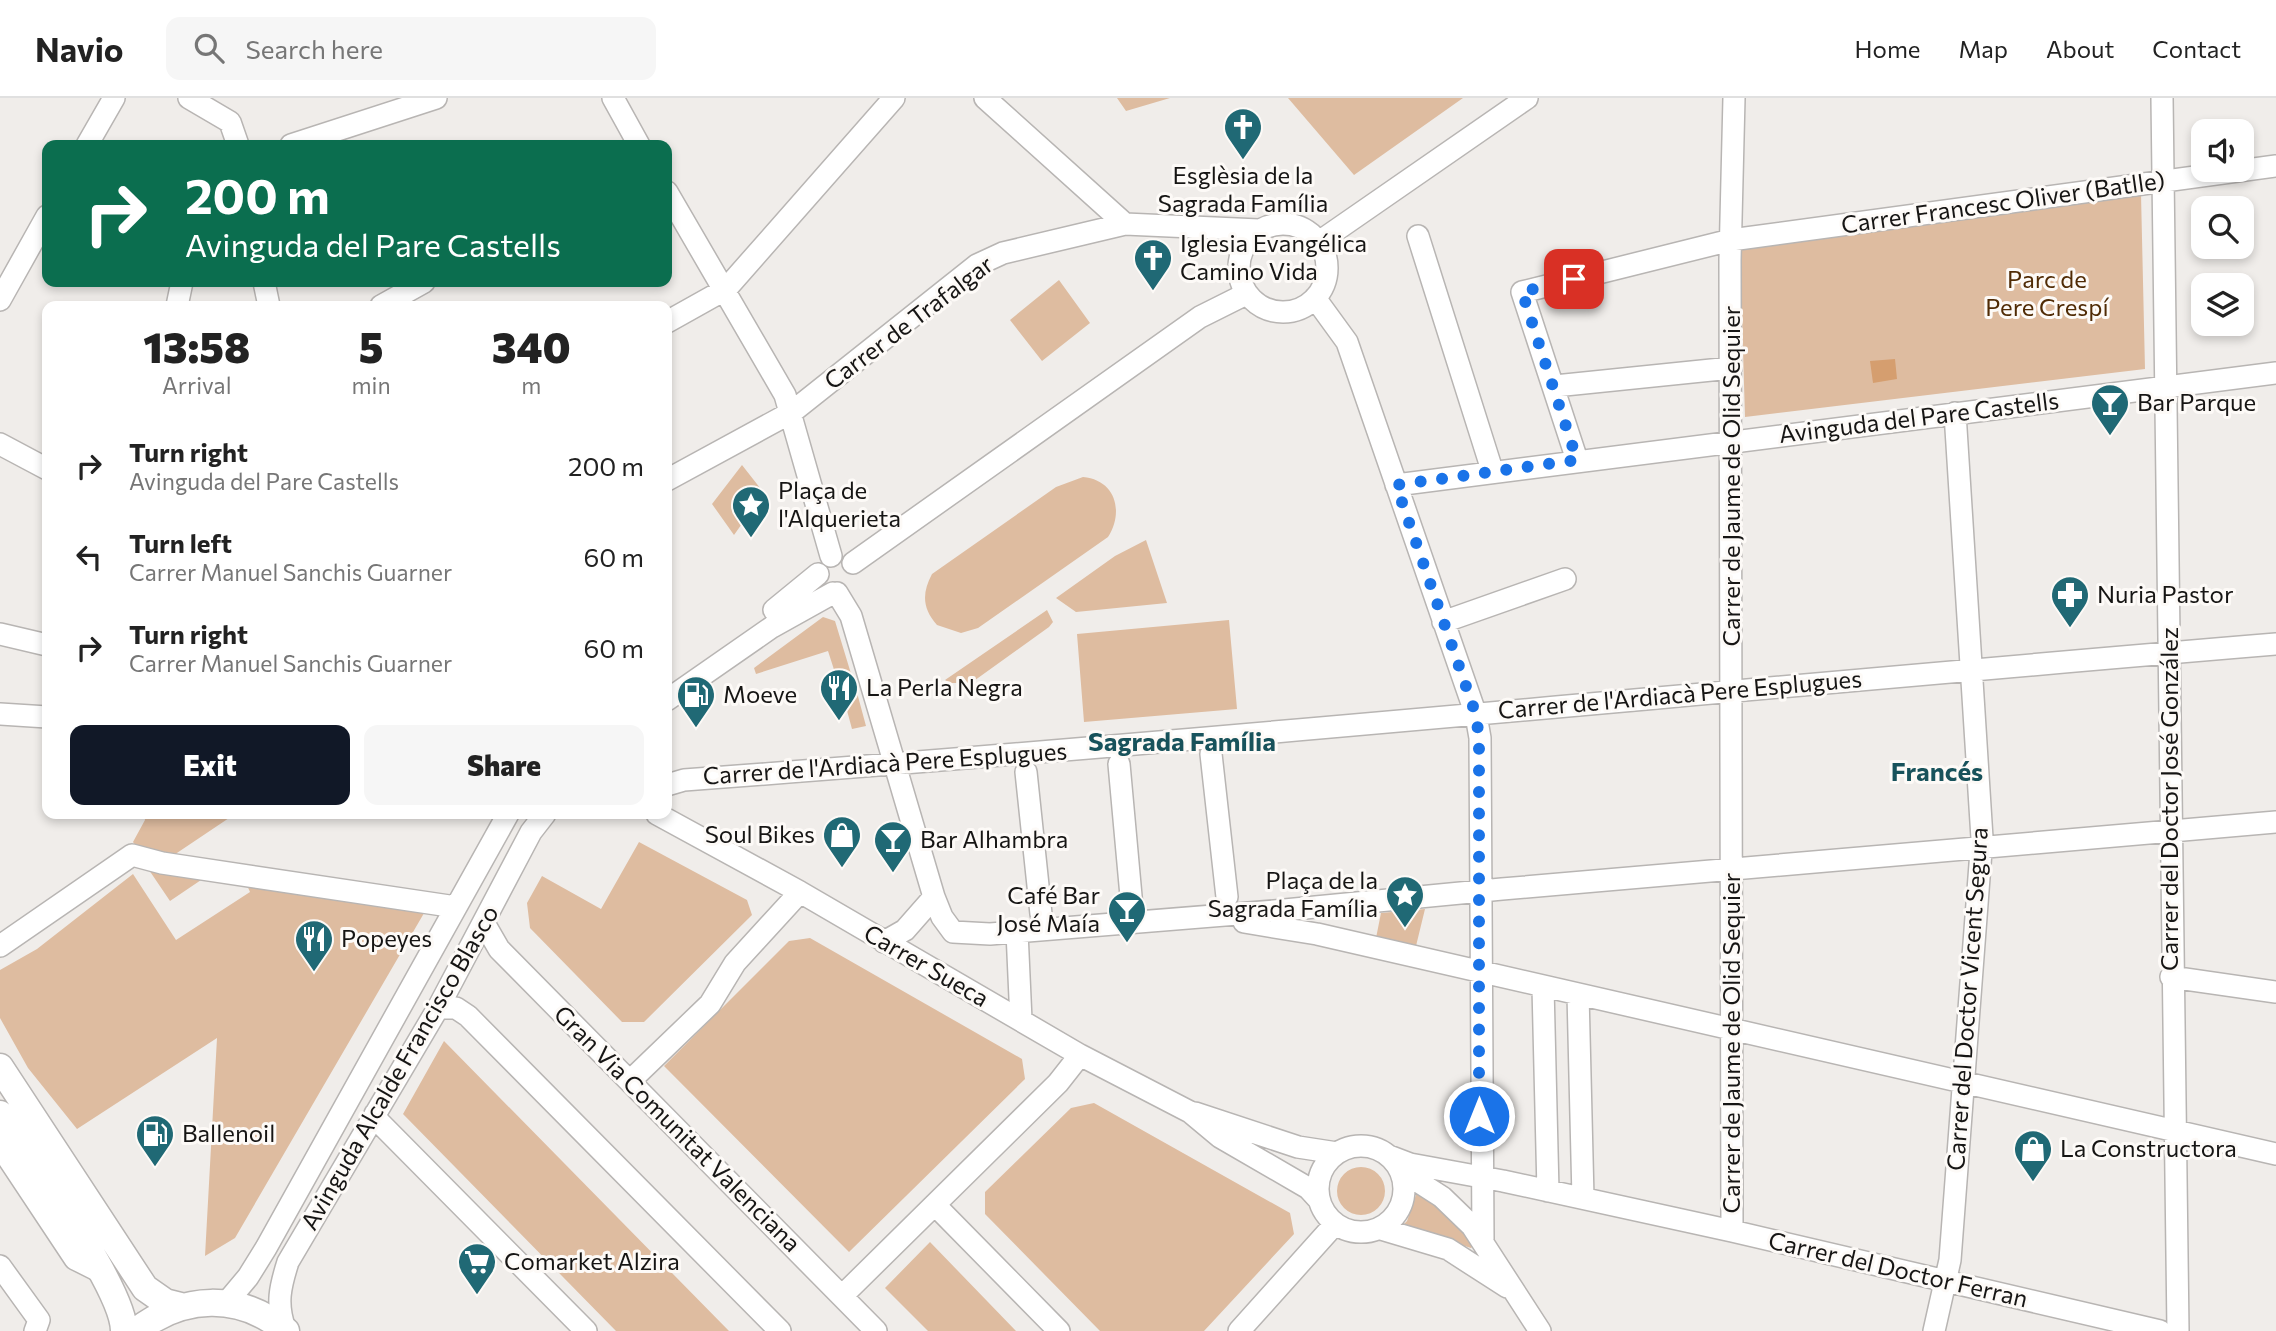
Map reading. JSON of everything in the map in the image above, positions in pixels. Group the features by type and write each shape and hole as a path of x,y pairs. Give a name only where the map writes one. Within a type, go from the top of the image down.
{"main road":[{"path":"0,1067 145,1288 165,1302 181,1306"},
{"path":"0,1114 101,1272 118,1302 124,1331"},
{"path":"136,1331 157,1315 181,1306 227,1303 258,1312 286,1330"}],"street":[{"path":"90,140 114,98"},
{"path":"189,98 230,122 236,140"},
{"path":"306,140 436,98"},
{"path":"672,319 726,289 894,98"},
{"path":"985,98 1125,224"},
{"path":"1319,242 1527,98"},
{"name":"Carrer de Jaume de Olid Sequier","path":"1732,1231 1731,240 1734,98"},
{"name":"Carrer del Doctor José González","path":"2162,98 2171,977 2178,1331"},
{"path":"623,102 637,140"},
{"name":"Carrer Francesc Oliver (Batlle)","path":"1555,386 1522,292 1731,240 2276,166"},
{"path":"672,200 726,289 792,412 831,556"},
{"path":"1284,223 1310,232 1319,242 1326,256 1327,271 1324,286 1315,299 1293,312 1280,313 1255,303 1246,293 1238,272 1242,249 1259,230 1284,223"},
{"name":"Carrer de Trafalgar","path":"672,477 792,412 977,265 1003,254 1125,224 1259,230"},
{"path":"0,300 42,225"},
{"path":"1213,229 1236,241 1242,249"},
{"path":"1418,236 1492,470"},
{"path":"390,301 415,287"},
{"path":"853,563 1200,317 1246,293"},
{"path":"1315,299 1347,342 1476,715 1479,738 1482,1239"},
{"path":"1577,460 1555,386 1731,368"},
{"name":"Avinguda del Pare Castells","path":"1396,485 1492,470 2166,389 2276,373"},
{"name":"Carrer del Doctor Vicent Segura","path":"1934,1331 1947,1282 1981,849 1955,413"},
{"path":"0,443 42,466"},
{"path":"672,681 796,595 818,574 822,563 831,556 846,557 853,563 857,574 853,586 772,626 672,696"},
{"path":"818,574 821,584 835,593 851,615 934,897 942,917 953,932 1017,932 2276,822"},
{"path":"1443,622 1565,579"},
{"path":"0,634 42,644"},
{"name":"Carrer de l'Ardiacà Pere Esplugues","path":"672,784 684,780 895,765 1476,715 1969,668 2276,644"},
{"path":"0,715 42,717"},
{"path":"1211,754 1227,897"},
{"path":"1119,764 1132,907"},
{"path":"1026,772 1041,914"},
{"name":"Avinguda Alcalde Francisco Blasco","path":"227,1303 266,1248 505,819"},
{"name":"Avinguda Alcalde Francisco Blasco","path":"286,1330 280,1314 279,1291 288,1262 438,1008 531,832 541,819"},
{"name":"Carrer Sueca","path":"668,819 800,892 1080,1055 1190,1112 1220,1137 1308,1188 1319,1200"},
{"path":"0,946 132,855 147,861 456,907"},
{"path":"629,1080 710,1004 735,963 800,892"},
{"path":"884,942 905,930 934,897"},
{"path":"1209,916 1317,934 2174,1133 2276,1154"},
{"name":"Gran Via Comunitat Valenciana","path":"484,923 499,949 876,1331"},
{"path":"1017,932 1021,1020"},
{"path":"2171,977 2276,992"},
{"path":"1543,987 1548,1191"},
{"path":"1578,995 1583,1198"},
{"path":"438,1008 456,1008 468,1016 780,1331"},
{"path":"842,1296 1058,1083 1080,1055"},
{"path":"1545,1088 1581,1088"},
{"name":"Carrer Sueca","path":"1190,1112 1225,1121 1298,1147 1337,1153"},
{"path":"375,1114 586,1331"},
{"path":"0,1146 75,1259 101,1272"},
{"path":"1395,1163 1404,1197 1392,1221 1381,1228 1356,1233 1335,1224 1326,1216 1319,1200 1321,1174 1337,1153 1365,1146 1395,1163 1460,1212 1482,1239 1540,1331"},
{"name":"Carrer del Doctor Ferran","path":"1395,1163 1583,1198 2160,1331"},
{"path":"935,1205 1059,1331"},
{"path":"1239,1331 1335,1224"},
{"path":"1381,1228 1448,1250 1512,1290"},
{"path":"0,1266 39,1320 35,1331"}],"green space":[{"path":"1117,98 1170,98 1126,111"},
{"path":"1288,98 1463,98 1354,175"},
{"name":"Parc de Pere Crespí","path":"2141,194 2145,369 1745,417 1740,248"},
{"path":"1059,280 1090,323 1042,361 1010,320"},
{"path":"742,465 764,493 734,535 712,504"},
{"path":"1083,477 1103,484 1114,499 1115,517 1108,537 978,628 961,633 937,625 928,613 925,600 926,588 932,574 1056,487"},
{"path":"1146,540 1167,603 1076,612 1056,598 1115,556"},
{"path":"1047,610 1053,622 1049,627 971,683 950,683 945,680"},
{"path":"823,617 835,621 852,677 838,682 828,651 756,674 754,668"},
{"path":"1229,620 1237,709 1084,722 1077,634"},
{"path":"856,689 866,726 852,729 842,692"},
{"path":"228,819 162,863 147,861 133,842 145,820"},
{"path":"639,842 747,900 752,915 644,1022 622,1022 530,928 527,903 542,876 601,909"},
{"path":"149,870 204,878 170,901"},
{"path":"133,874 176,940 250,892 243,876 427,908 235,1238 205,1256 217,1038 77,1129 28,1068 0,1018 0,970 37,949"},
{"path":"1425,909 1416,946 1376,938 1381,913"},
{"path":"810,938 1022,1059 1025,1079 849,1252 664,1066 789,941"},
{"path":"444,1041 729,1331 616,1331 403,1114"},
{"path":"1094,1103 1290,1213 1294,1234 1204,1331 1100,1331 985,1214 985,1192 1071,1108"},
{"path":"1361,1167 1378,1174 1385,1191 1378,1208 1361,1215 1344,1208 1337,1191 1344,1174"},
{"path":"1417,1192 1445,1212 1475,1244 1471,1248 1402,1226 1407,1221"},
{"path":"930,1242 1016,1331 928,1331 885,1288"}],"shaded area":[{"path":"1895,359 1897,379 1873,383 1870,361"}],"place":[{"name":"Esglèsia de la Sagrada Família","path":"1243,161"},
{"name":"Iglesia Evangélica Camino Vida","path":"1153,292"},
{"name":"Bar Parque","path":"2110,437"},
{"name":"Plaça de l'Alquerieta","path":"751,539"},
{"name":"Nuria Pastor","path":"2070,629"},
{"name":"La Perla Negra","path":"839,722"},
{"name":"Moeve","path":"696,729"},
{"name":"Soul Bikes","path":"842,869"},
{"name":"Bar Alhambra","path":"893,874"},
{"name":"Plaça de la Sagrada Família","path":"1405,929"},
{"name":"Café Bar José Maía","path":"1127,944"},
{"name":"Popeyes","path":"314,973"},
{"name":"Ballenoil","path":"155,1168"},
{"name":"La Constructora","path":"2033,1183"},
{"name":"Comarket Alzira","path":"477,1296"}],"district":[{"name":"Sagrada Família","path":"1182,742"},
{"name":"Francés","path":"1937,772"}],"route":[{"path":"1479,1116 1479,738 1476,715 1396,485 1577,460 1555,386 1522,292 1574,279"}]}
